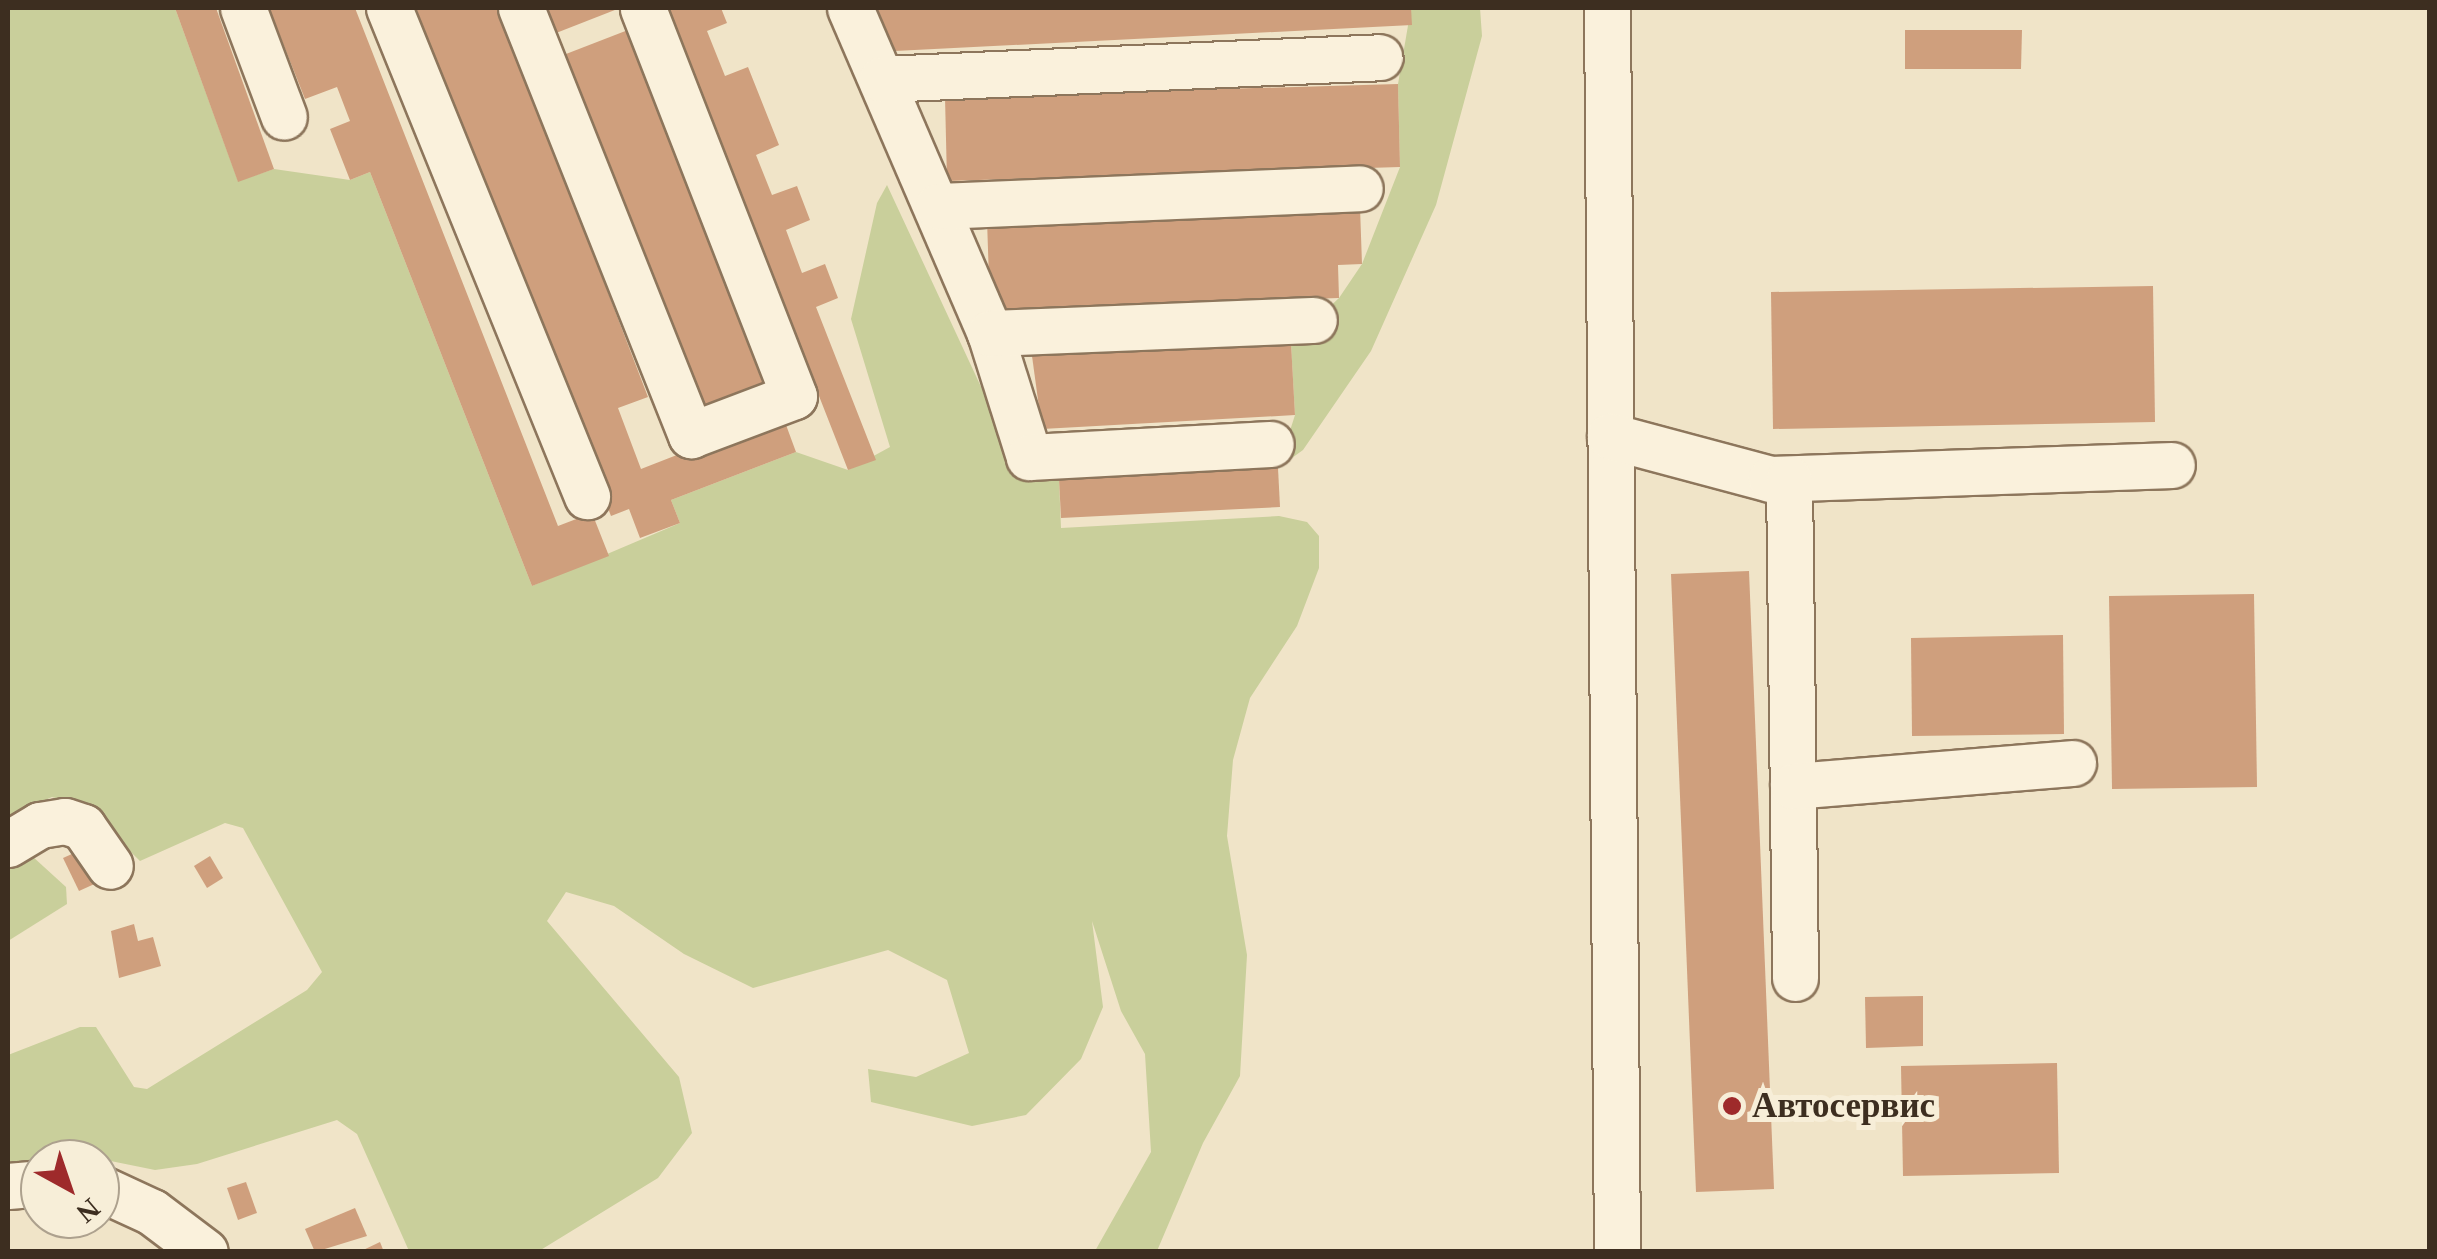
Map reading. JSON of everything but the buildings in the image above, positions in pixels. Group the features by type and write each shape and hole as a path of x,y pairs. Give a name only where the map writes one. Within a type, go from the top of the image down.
{"street":[{"path":"244,8 284,117"},
{"path":"390,8 587,496"},
{"path":"520,8 691,435 794,396 643,8"},
{"path":"850,8 990,334 1029,457 1271,444"},
{"path":"1607,8 1617,1252"},
{"path":"882,79 1380,57"},
{"path":"938,206 1360,188"},
{"path":"990,334 1314,320"},
{"path":"1610,436 1789,478 2172,465"},
{"path":"1789,478 1795,978"},
{"path":"1793,786 2072,764"},
{"path":"8,844 40,825 64,821 83,827 110,866"},
{"path":"120,1197 152,1212 205,1252"}],"green space":[{"path":"8,8 175,8 238,181 274,169 350,180 370,172 532,586 680,523 671,500 796,452 848,470 890,447 851,319 877,203 887,185 1003,434 1029,466 1059,479 1061,528 1279,516 1307,522 1319,536 1319,568 1297,626 1250,698 1233,760 1227,836 1247,955 1240,1076 1203,1143 1157,1251 1095,1251 1151,1152 1145,1054 1121,1011 1092,921 1103,1007 1081,1059 1026,1115 972,1126 871,1102 868,1069 916,1077 969,1053 947,980 888,950 753,988 684,954 614,906 566,892 547,921 679,1077 692,1133 658,1178 539,1251 409,1251 357,1134 337,1120 197,1164 155,1170 120,1163 120,1139 20,1139 20,1161 8,1162 8,1055 80,1027 96,1027 134,1087 147,1089 307,990 322,972 243,828 225,823 140,861 84,806 52,797 8,817"},
{"path":"1411,8 1480,8 1482,36 1436,205 1371,351 1303,450 1278,468 1295,415 1291,343 1339,298 1362,264 1400,167 1398,84"},
{"path":"32,856 66,887 67,904 8,941 8,866"}],"place":[{"name":"Автосервис","path":"1732,1106"}]}
